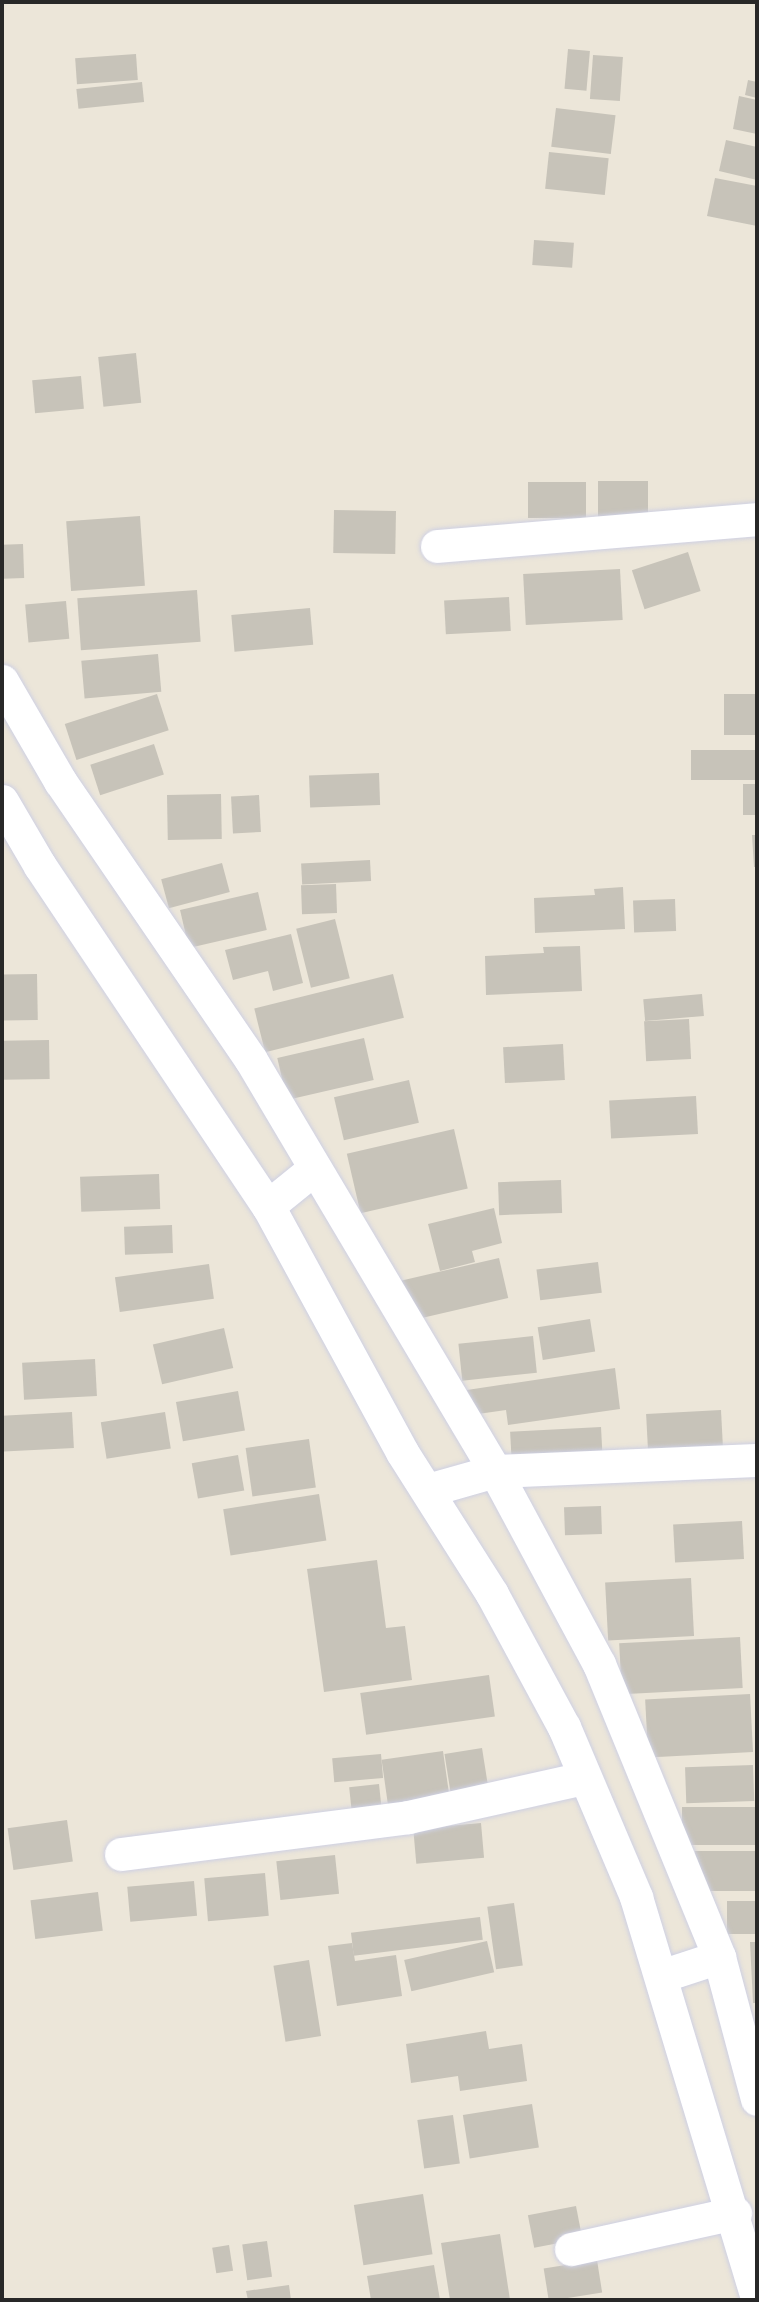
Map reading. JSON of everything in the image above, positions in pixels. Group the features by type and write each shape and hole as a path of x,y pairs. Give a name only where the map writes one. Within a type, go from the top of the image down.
{"street":[{"path":"437,547 757,519"},
{"path":"2,681 60,781 251,1060 599,1664 719,1957 746,2013 757,2099"},
{"path":"2,801 40,866 268,1206 402,1452 438,1488 564,1727 636,1898 735,2213 757,2297"},
{"path":"268,1206 315,1168"},
{"path":"438,1488 488,1473 757,1460"},
{"path":"121,1854 408,1817 584,1778"},
{"path":"661,1976 719,1957"},
{"path":"571,2249 735,2213"}],"building":[{"path":"568,49 590,51 586,91 565,89"},
{"path":"136,54 138,80 77,84 75,58"},
{"path":"593,55 623,57 620,101 590,99"},
{"path":"748,80 757,82 757,98 745,95"},
{"path":"142,82 144,102 78,109 76,89"},
{"path":"739,96 757,100 757,134 733,129"},
{"path":"556,108 616,115 611,154 551,147"},
{"path":"726,140 757,147 757,180 719,171"},
{"path":"549,152 609,158 605,195 545,189"},
{"path":"715,178 757,186 757,226 707,216"},
{"path":"534,240 574,243 572,268 532,265"},
{"path":"136,353 141,403 103,407 98,357"},
{"path":"81,376 84,409 35,413 32,380"},
{"path":"598,481 648,481 648,520 598,520"},
{"path":"528,482 586,482 586,518 528,518"},
{"path":"334,510 396,511 395,554 333,553"},
{"path":"140,516 145,586 71,591 66,521"},
{"path":"23,544 24,578 3,579 2,545"},
{"path":"688,552 701,591 645,609 632,570"},
{"path":"620,569 623,620 526,625 523,574"},
{"path":"197,590 201,642 81,650 77,598"},
{"path":"509,597 511,631 446,634 444,600"},
{"path":"66,601 69,639 28,642 25,605"},
{"path":"310,608 313,645 235,652 231,615"},
{"path":"158,654 161,692 85,699 81,661"},
{"path":"157,694 169,730 76,760 65,724"},
{"path":"724,694 757,694 757,735 724,735"},
{"path":"154,744 164,774 100,795 90,765"},
{"path":"691,750 757,750 757,780 691,780"},
{"path":"379,773 380,805 310,807 309,775"},
{"path":"743,784 757,784 757,815 743,815"},
{"path":"221,794 222,839 168,840 167,795"},
{"path":"259,795 261,832 233,833 231,796"},
{"path":"752,835 757,835 757,867 754,867"},
{"path":"370,860 371,881 302,885 301,864"},
{"path":"222,863 230,892 169,908 161,879"},
{"path":"336,884 337,913 302,914 301,885"},
{"path":"623,887 625,929 535,933 534,898 595,895 594,889"},
{"path":"258,892 267,930 189,948 180,910"},
{"path":"675,899 676,931 634,932 633,900"},
{"path":"335,919 350,978 311,988 296,929"},
{"path":"291,934 303,983 273,991 268,971 233,980 225,950"},
{"path":"580,946 582,991 486,995 485,956 544,953 543,947"},
{"path":"37,974 38,1020 3,1021 2,975"},
{"path":"393,974 404,1018 265,1052 254,1009"},
{"path":"702,994 704,1016 645,1021 643,999"},
{"path":"689,1019 691,1059 646,1061 644,1021"},
{"path":"364,1038 374,1080 287,1100 277,1058"},
{"path":"49,1040 50,1079 3,1080 2,1041"},
{"path":"563,1044 565,1080 505,1083 503,1047"},
{"path":"409,1080 419,1123 344,1140 334,1097"},
{"path":"696,1096 698,1134 611,1139 609,1101"},
{"path":"454,1129 468,1188 361,1213 347,1154"},
{"path":"159,1174 160,1209 81,1212 80,1177"},
{"path":"561,1180 562,1213 499,1215 498,1182"},
{"path":"494,1208 502,1243 472,1251 475,1262 440,1271 428,1224"},
{"path":"172,1225 173,1253 125,1255 124,1227"},
{"path":"499,1258 508,1298 409,1321 400,1281"},
{"path":"598,1262 602,1293 540,1300 536,1270"},
{"path":"209,1264 214,1299 120,1312 115,1277"},
{"path":"590,1319 595,1352 543,1360 538,1327"},
{"path":"224,1328 233,1368 162,1384 153,1344"},
{"path":"533,1336 537,1373 462,1381 458,1344"},
{"path":"95,1359 97,1396 24,1400 22,1363"},
{"path":"615,1368 620,1409 508,1425 506,1410 471,1415 467,1390"},
{"path":"238,1391 245,1430 183,1441 176,1402"},
{"path":"721,1410 723,1450 648,1454 646,1414"},
{"path":"72,1412 74,1448 4,1452 2,1416"},
{"path":"165,1412 171,1449 107,1459 101,1422"},
{"path":"601,1427 603,1462 512,1467 510,1432"},
{"path":"309,1439 316,1488 252,1496 246,1448"},
{"path":"238,1455 244,1490 198,1499 192,1463"},
{"path":"319,1494 326,1540 231,1556 223,1509"},
{"path":"601,1506 602,1534 565,1535 564,1507"},
{"path":"742,1521 744,1559 675,1563 673,1525"},
{"path":"377,1560 386,1628 405,1626 412,1680 324,1692 307,1569"},
{"path":"691,1578 694,1636 608,1640 605,1583"},
{"path":"740,1637 743,1688 622,1694 619,1643"},
{"path":"489,1675 495,1717 366,1735 360,1693"},
{"path":"750,1694 753,1752 648,1757 645,1699"},
{"path":"482,1748 488,1788 451,1793 444,1754"},
{"path":"443,1751 450,1802 389,1810 382,1760"},
{"path":"381,1754 383,1778 334,1782 332,1758"},
{"path":"753,1765 754,1801 686,1803 685,1767"},
{"path":"379,1784 382,1812 352,1815 349,1787"},
{"path":"682,1807 757,1807 757,1845 682,1845"},
{"path":"67,1820 73,1862 13,1870 8,1828"},
{"path":"481,1823 484,1858 416,1864 413,1829"},
{"path":"695,1851 757,1851 757,1891 695,1891"},
{"path":"335,1855 339,1894 280,1900 276,1861"},
{"path":"265,1873 269,1916 208,1921 204,1878"},
{"path":"194,1881 197,1916 130,1922 127,1887"},
{"path":"98,1892 103,1931 35,1939 31,1900"},
{"path":"727,1901 757,1901 757,1934 727,1934"},
{"path":"514,1903 523,1965 496,1969 487,1907"},
{"path":"480,1917 483,1940 354,1956 351,1933"},
{"path":"487,1941 494,1972 411,1991 404,1960"},
{"path":"750,1942 757,1942 757,2003 753,2003"},
{"path":"352,1943 355,1961 396,1955 402,1996 337,2006 328,1946"},
{"path":"309,1960 321,2036 285,2042 273,1966"},
{"path":"486,2031 489,2049 522,2044 527,2081 460,2091 458,2076 411,2083 406,2044"},
{"path":"532,2104 539,2147 470,2158 463,2115"},
{"path":"453,2115 460,2164 424,2169 417,2120"},
{"path":"423,2194 433,2254 363,2265 354,2205"},
{"path":"576,2206 582,2238 534,2248 528,2215"},
{"path":"500,2234 510,2300 450,2300 441,2243"},
{"path":"267,2241 272,2277 247,2280 242,2244"},
{"path":"229,2245 233,2271 216,2273 212,2248"},
{"path":"597,2260 602,2293 549,2300 544,2268"},
{"path":"434,2265 440,2300 371,2300 367,2276"},
{"path":"289,2285 291,2300 248,2300 246,2291"}]}
